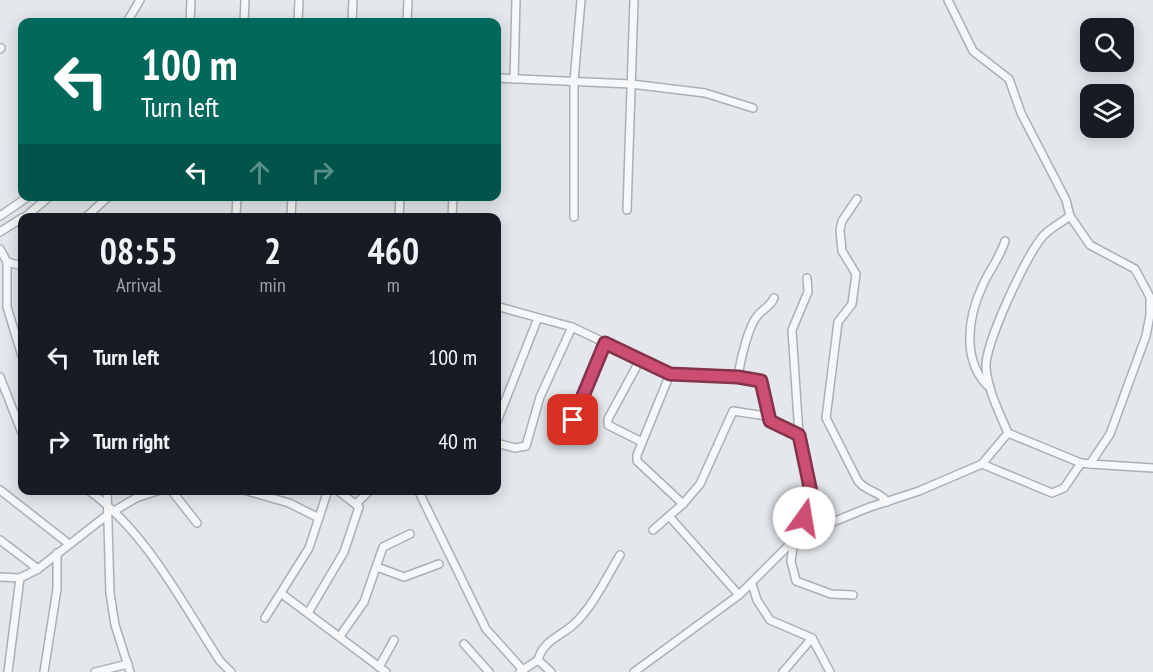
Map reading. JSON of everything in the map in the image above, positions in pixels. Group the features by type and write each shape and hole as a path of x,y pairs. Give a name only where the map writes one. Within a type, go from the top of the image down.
{"street":[{"path":"130,18 140,0"},
{"path":"190,18 191,0"},
{"path":"244,18 245,0"},
{"path":"298,18 299,0"},
{"path":"352,18 353,0"},
{"path":"407,18 408,0"},
{"path":"514,79 516,0"},
{"path":"574,217 574,81 581,0"},
{"path":"627,210 634,0"},
{"path":"948,0 973,51 1009,79 1021,113 1066,200 1070,216 1090,245 1135,269 1150,297 1152,314 1146,336 1110,434 1090,464"},
{"path":"501,78 631,84 705,93 753,108"},
{"path":"857,200 842,221 840,230 842,251 856,274 852,304 838,322 826,418 858,482 863,487 883,496 887,501"},
{"path":"0,216 22,201"},
{"path":"29,213 44,201"},
{"path":"90,213 104,201"},
{"path":"1070,216 1044,235 1013,289 986,354 990,388 1008,433 1081,463 1153,468"},
{"path":"0,232 18,221"},
{"path":"990,388 978,378 970,356 973,314 982,287 1002,254 1005,241"},
{"path":"0,249 7,262 7,307 18,343"},
{"path":"7,262 18,265"},
{"path":"807,278 808,292 792,330 799,435 811,492 791,561 796,581 831,594 853,596"},
{"path":"738,377 752,326 758,315 770,306 774,298"},
{"path":"501,307 572,327 670,374 757,380 763,383 766,416 770,421 799,435"},
{"path":"501,411 538,318"},
{"path":"501,444 515,448 526,446 540,397 572,327"},
{"path":"565,439 605,343"},
{"path":"640,360 608,419 608,425 642,442"},
{"path":"670,374 637,455 640,466 683,504"},
{"path":"0,377 18,423"},
{"path":"653,530 683,504 700,484 733,411 766,416"},
{"path":"634,672 739,595 796,538 982,464 1008,433"},
{"path":"982,464 1052,493 1064,488 1081,463"},
{"path":"0,490 69,544"},
{"path":"95,495 114,511 152,559 220,661 231,672"},
{"path":"95,672 129,668 115,625 106,495"},
{"path":"114,511 145,495"},
{"path":"175,495 197,524"},
{"path":"261,495 289,503 319,518"},
{"path":"265,618 309,548 326,495"},
{"path":"308,613 344,552 359,507 345,495"},
{"path":"357,503 365,495"},
{"path":"420,495 486,629 522,671 538,660 545,644 574,624 584,613 620,555"},
{"path":"0,578 20,578 38,568 106,516"},
{"path":"669,516 739,595"},
{"path":"340,636 364,602 385,544 410,534"},
{"path":"0,540 38,568"},
{"path":"44,672 57,589 57,553"},
{"path":"377,567 404,577 439,564"},
{"path":"8,672 20,578"},
{"path":"752,584 757,600 770,620 812,638 830,672"},
{"path":"282,594 382,670 394,640"},
{"path":"783,672 812,638"},
{"path":"464,644 489,672"},
{"path":"538,660 551,672"}],"route":[{"path":"573,420 605,343 670,374 709,378 738,377 761,381 766,416 770,421 791,429 799,435 811,492 804,518"}]}
